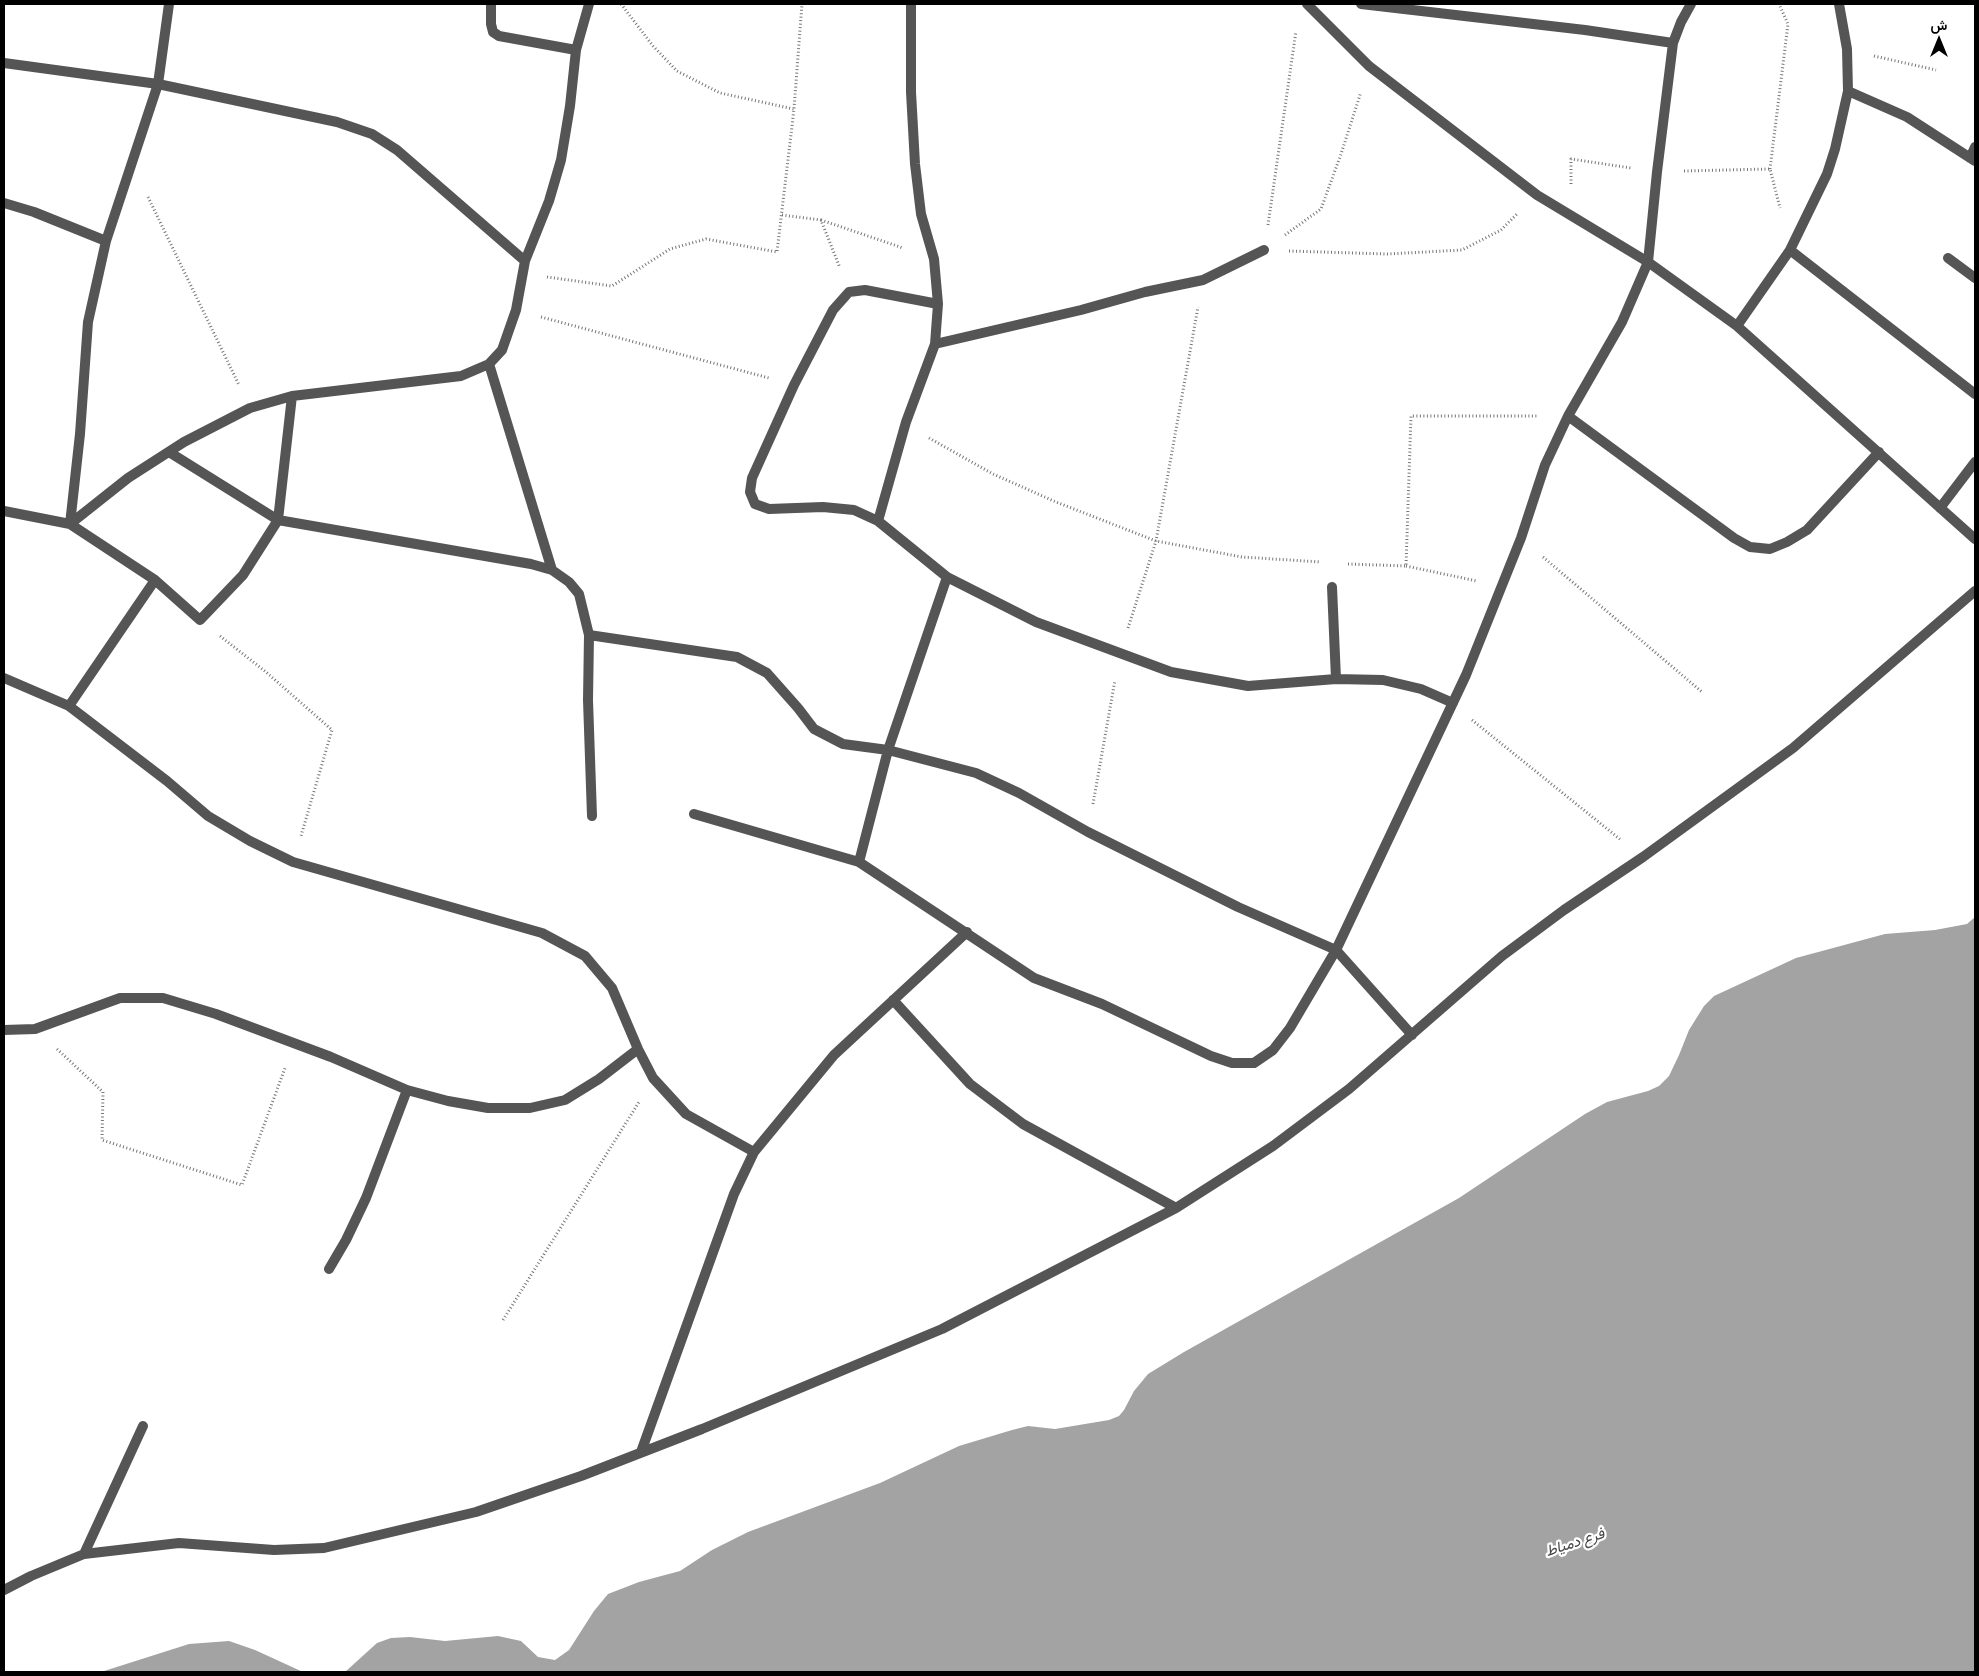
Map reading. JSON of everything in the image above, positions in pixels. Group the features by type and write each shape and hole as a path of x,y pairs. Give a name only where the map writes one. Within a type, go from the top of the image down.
{"street":[{"path":"70,524 80,434 88,322 106,241 158,84 169,4"},
{"path":"491,4 491,24 494,32 499,36 576,50"},
{"path":"70,524 128,478 184,442 250,408 292,396 461,376 489,364 502,350 516,310 525,261 549,201 561,160 570,106 576,50 589,4"},
{"path":"878,521 906,422 935,344 938,304 934,259 921,214 915,164 911,92 911,4"},
{"path":"1306,4 1369,66 1537,195 1648,262 1737,326 1975,538"},
{"path":"1361,4 1575,28 1673,43"},
{"path":"694,814 859,862 1034,978 1075,992 1212,1056 1232,1063 1254,1063 1273,1050 1290,1028 1336,950 1453,703 1503,587 1546,465 1568,416 1622,322 1648,262 1673,43 1681,22 1691,4"},
{"path":"1737,326 1790,250 1827,174 1835,149 1848,91 1847,49 1839,4"},
{"path":"4,63 158,84 337,122 372,134 397,150 525,261"},
{"path":"1848,91 1907,117 1972,159 1975,147"},
{"path":"4,203 34,212 106,241"},
{"path":"935,344 1072,312 1145,292 1203,280 1264,250"},
{"path":"1790,250 1975,394"},
{"path":"1948,258 1975,278"},
{"path":"938,304 865,290 849,292 833,310 794,385 752,478 750,492 755,504 769,509 823,507 854,510 878,521 947,577 1036,622 1171,672 1248,686 1336,679 1383,680 1421,689 1453,703"},
{"path":"489,364 552,570"},
{"path":"4,511 70,524 155,580 200,620 243,575 278,520 292,396"},
{"path":"1568,416 1734,538 1750,547 1770,549 1787,542 1807,530 1879,452"},
{"path":"169,452 278,520 531,564 552,570 569,582 578,594 589,635 588,700 592,816"},
{"path":"1940,508 1975,462"},
{"path":"859,862 888,750 947,577"},
{"path":"69,706 155,580"},
{"path":"1332,587 1336,679"},
{"path":"4,1590 31,1576 84,1554 179,1543 274,1550 324,1548 476,1512 581,1476 702,1429 942,1329 1176,1208 1273,1146 1350,1089 1502,956 1793,748 1975,591"},
{"path":"589,635 737,657 766,673 798,708 814,729 843,744 888,750 976,773 1020,793 1088,832 1238,907 1336,950 1412,1035"},
{"path":"4,678 69,706 167,781 208,816 250,841 293,862 542,933 585,956 612,988 638,1049 653,1078 686,1114 754,1152"},
{"path":"641,1452 731,1202 754,1152 834,1055 967,932"},
{"path":"4,1030 35,1029 120,998 163,998 216,1014 331,1057 407,1090 448,1101 488,1108 530,1108 565,1100 599,1079 638,1049"},
{"path":"893,1000 970,1084 1024,1124 1176,1208"},
{"path":"329,1269 346,1240 366,1198 407,1090"},
{"path":"84,1554 143,1426"}],"path":[{"path":"622,4 653,46 677,71 720,93 794,109"},
{"path":"522,273 612,286 670,249 706,239 778,252 794,109 802,4"},
{"path":"1770,169 1788,24 1779,4"},
{"path":"1264,250 1297,24"},
{"path":"1847,49 1936,70"},
{"path":"1264,250 1321,209 1369,66"},
{"path":"133,159 142,183 250,408"},
{"path":"1264,250 1387,254 1462,250 1501,230 1537,195"},
{"path":"782,215 821,220 934,259"},
{"path":"821,220 849,292"},
{"path":"1088,832 1120,653 1156,541 1203,280"},
{"path":"516,310 794,385"},
{"path":"1406,566 1411,416 1568,416"},
{"path":"906,422 937,443 993,474 1056,502 1156,541 1242,557 1325,562"},
{"path":"1521,538 1702,692"},
{"path":"1341,564 1406,566 1503,587"},
{"path":"200,620 266,672 332,730 293,862"},
{"path":"1453,703 1643,857"},
{"path":"35,1029 103,1092 102,1140 242,1185 294,1044"},
{"path":"503,1320 653,1078"}],"water":[{"name":"فرع دمياط","path":"1975,917 1975,1672 345,1672 377,1643 391,1638 410,1637 445,1641 498,1636 521,1641 538,1657 555,1660 569,1650 594,1611 608,1594 639,1582 680,1571 712,1550 748,1532 880,1483 959,1446 1028,1426 1055,1429 1109,1420 1119,1416 1134,1391 1148,1374 1184,1352 1459,1198 1585,1114 1607,1102 1648,1091 1659,1086 1669,1076 1689,1030 1704,1006 1714,996 1796,958 1885,934 1935,930 1967,924"},
{"path":"229,1641 255,1650 303,1672 101,1672 189,1644"}]}
